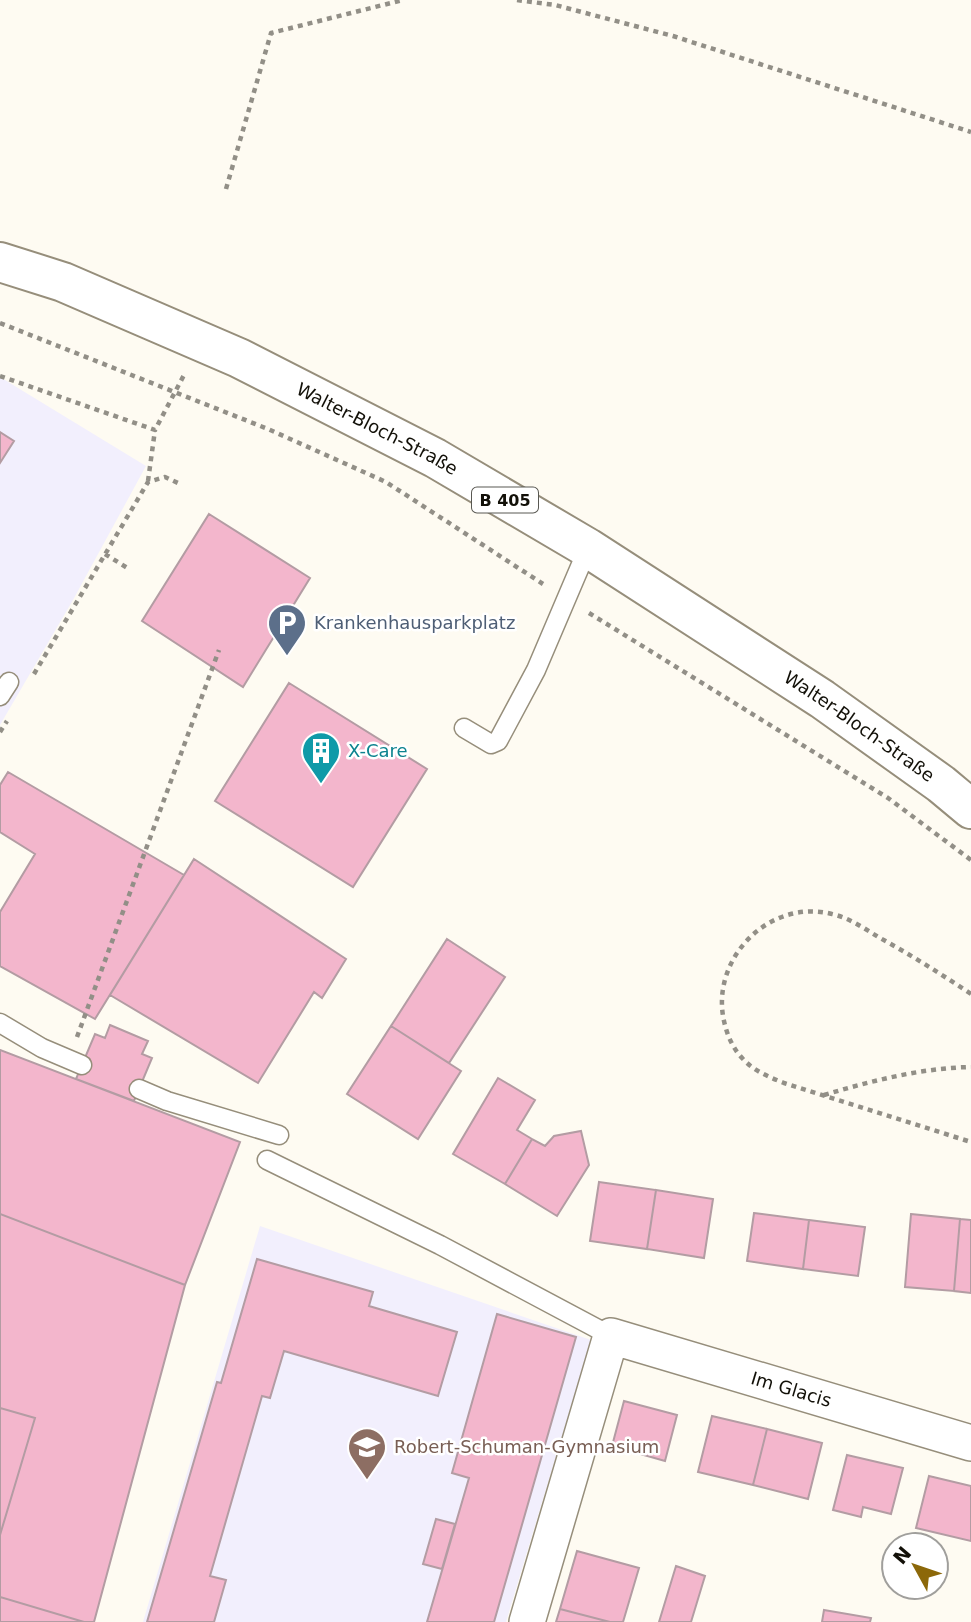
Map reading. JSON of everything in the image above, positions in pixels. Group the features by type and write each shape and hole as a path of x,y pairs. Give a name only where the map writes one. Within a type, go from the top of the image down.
{"main road":[{"name":"Walter-Bloch-Straße","path":"0,262 62,282 239,358 435,458 588,548 822,699 971,808"}],"street":[{"name":"Im Glacis","path":"611,1336 971,1443"},
{"path":"527,1622 611,1336"}],"lane":[{"path":"464,728 491,744 498,741 536,670 588,548"},
{"path":"0,1023 42,1048 75,1062"},
{"path":"139,1089 167,1101 279,1135"},
{"path":"267,1160 440,1245 611,1336"}],"path":[{"path":"226,188 271,33 403,0"},
{"path":"517,0 555,5 673,36 971,132"},
{"path":"0,323 268,429 386,482 566,599 888,798 971,860"},
{"path":"30,681 148,482 155,430 202,342"},
{"path":"0,376 155,430"},
{"path":"148,482 165,477 178,484"},
{"path":"105,554 129,569"},
{"path":"75,1062 139,869 219,650"},
{"path":"0,732 12,712"},
{"path":"971,993 848,919 813,912 779,918 749,937 728,967 722,1005 727,1033 735,1050 763,1074 971,1142"},
{"path":"823,1095 887,1078 971,1067"}],"shaded area":[{"path":"0,377 146,466 73,600 0,725"},
{"name":"Robert-Schuman-Gymnasium","path":"260,1226 591,1340 506,1622 143,1622"}],"building":[{"path":"0,432 14,441 0,463"},
{"path":"209,514 310,578 243,687 142,621"},
{"name":"X-Care","path":"289,683 427,769 353,887 215,801"},
{"path":"8,772 184,875 95,1019 0,966 0,912 35,854 0,832 0,785"},
{"path":"194,859 346,959 322,998 314,992 258,1083 110,995"},
{"path":"447,939 505,977 449,1063 391,1026"},
{"path":"110,1025 148,1041 142,1054 152,1058 134,1101 76,1079 95,1034 105,1038"},
{"path":"391,1026 461,1071 418,1139 347,1094"},
{"path":"0,1050 240,1142 185,1285 0,1214"},
{"path":"498,1078 535,1100 517,1130 532,1139 505,1184 453,1154"},
{"path":"581,1131 589,1165 557,1216 505,1184 532,1139 545,1146 554,1136"},
{"path":"599,1182 656,1190 647,1249 590,1241"},
{"path":"656,1190 713,1199 704,1258 647,1249"},
{"path":"754,1213 809,1220 803,1269 747,1261"},
{"path":"0,1214 185,1285 94,1622 84,1622 0,1597 0,1535 35,1418 0,1408"},
{"path":"911,1214 960,1219 954,1291 905,1287"},
{"path":"960,1219 971,1220 971,1293 954,1291"},
{"path":"809,1220 865,1227 858,1276 803,1269"},
{"path":"257,1259 373,1292 369,1306 457,1332 438,1396 284,1351 270,1398 262,1396 210,1576 226,1580 214,1622 147,1622 217,1382 221,1383"},
{"path":"497,1314 576,1337 494,1622 427,1622 469,1478 452,1473"},
{"path":"624,1401 677,1415 665,1461 612,1446"},
{"path":"0,1408 35,1418 0,1535"},
{"path":"712,1416 767,1429 753,1485 698,1472"},
{"path":"767,1429 822,1443 808,1499 753,1485"},
{"path":"847,1455 903,1468 891,1514 863,1507 861,1517 833,1510"},
{"path":"929,1476 971,1486 971,1541 950,1536 950,1531 916,1528"},
{"path":"436,1519 455,1524 442,1569 423,1564"},
{"path":"577,1551 639,1568 623,1622 610,1622 560,1609"},
{"path":"676,1566 705,1576 691,1622 659,1622"},
{"path":"0,1597 84,1622 0,1622"},
{"path":"560,1609 610,1622 556,1622"},
{"path":"824,1610 871,1618 870,1622 822,1622"}],"place":[{"name":"Krankenhausparkplatz","path":"287,657"},
{"name":"X-Care","path":"321,785"},
{"name":"Robert-Schuman-Gymnasium","path":"367,1481"}]}
